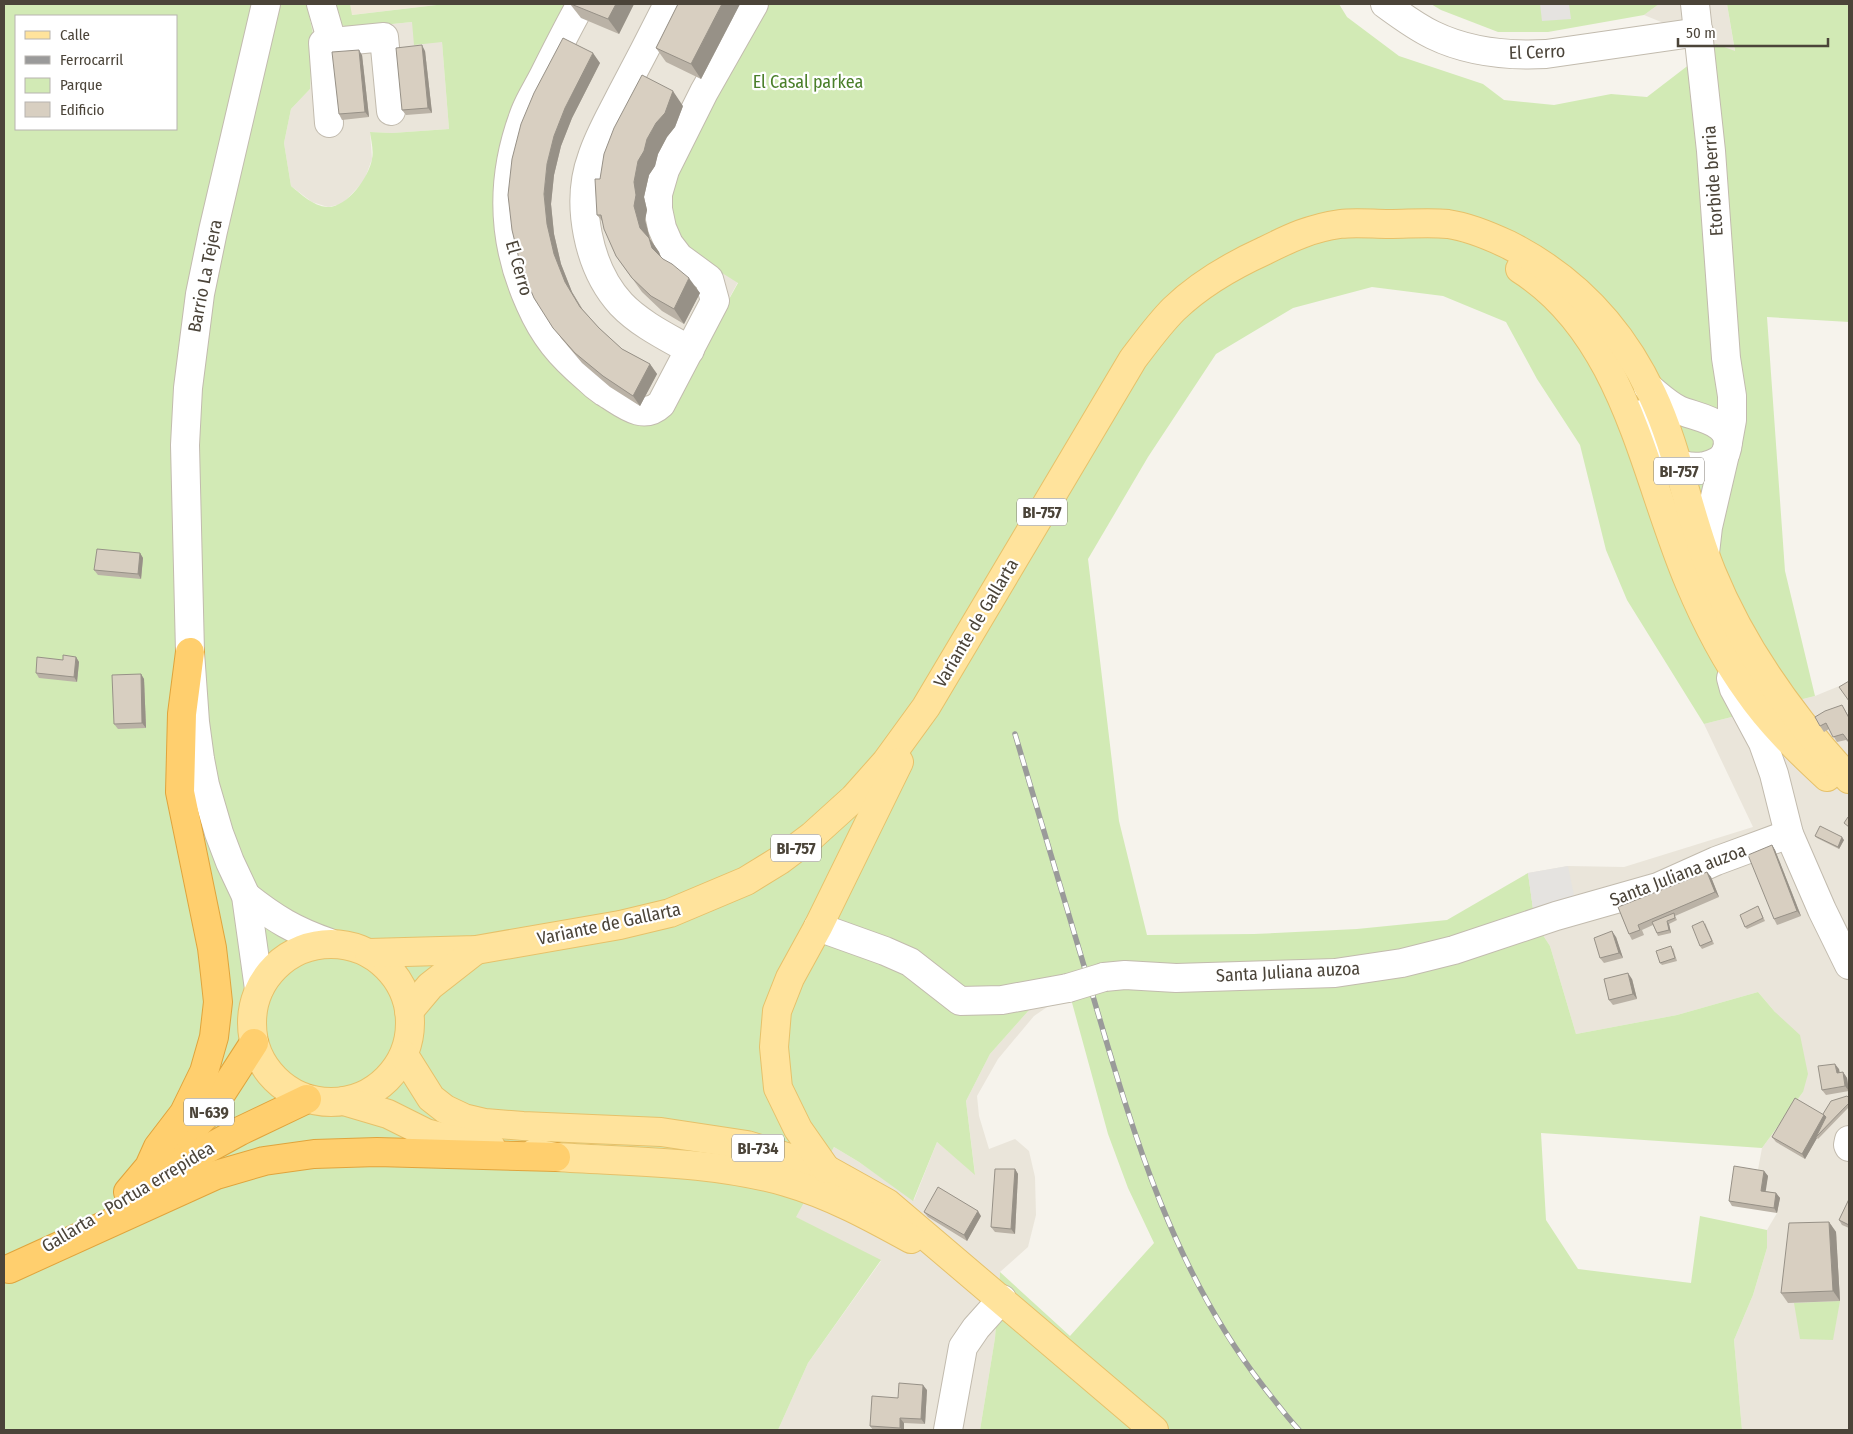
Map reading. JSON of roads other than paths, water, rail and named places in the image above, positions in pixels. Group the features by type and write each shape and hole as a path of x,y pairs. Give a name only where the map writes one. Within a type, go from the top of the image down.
{"highway":[{"path":"149,1167 158,1147 184,1113 204,1072 214,1037 218,1002 212,948 180,792 182,714 190,652"},
{"name":"Gallarta - Portua errepidea","path":"149,1167 186,1136 210,1111 254,1043"},
{"name":"Gallarta - Portua errepidea","path":"6,1270 128,1192 240,1131 307,1099"},
{"path":"6,1270 216,1175 264,1161 314,1154 368,1153 556,1157"},
{"name":"N-639","path":"128,1192 149,1167"}],"main road":[{"name":"Variante de Gallarta","path":"369,953 476,950 620,925 670,914 746,881 780,860 812,836 854,798 886,762 926,707 1132,359 1173,310 1226,269 1304,232 1342,223 1449,224 1488,235 1536,259 1565,280 1601,315 1634,357 1648,387 1715,580 1734,618 1766,672 1796,717 1849,779"},
{"name":"Variante de Gallarta","path":"1410,224 1479,249 1508,262 1533,277 1564,306 1587,333 1612,375 1632,424 1688,580 1726,657 1764,722 1831,781 1849,792"},
{"path":"826,1169 798,1129 778,1088 774,1047 777,1011 790,978 818,927 926,707"},
{"path":"330,944 350,946 369,953 384,964 396,977 404,993 410,1011 410,1026 404,1055 394,1072 380,1086 363,1096 344,1101 325,1102 307,1099 295,1094 273,1078 259,1056 254,1043 252,1024 254,1006 259,989 272,970 288,956 308,947 330,944"},
{"name":"Variante de Gallarta","path":"410,1011 430,986 476,950"},
{"name":"BI-734","path":"404,1055 431,1098 445,1109 464,1118 485,1123 522,1126 661,1132 747,1145 826,1169 887,1203 1154,1430"},
{"name":"BI-734","path":"344,1101 388,1114 426,1133 453,1140 556,1157 694,1165 732,1170 787,1182 863,1212 960,1266"}],"street":[{"name":"Barrio La Tejera","path":"246,896 219,833 205,785 195,722 190,652 185,445 188,388 194,333 213,231 266,4"},
{"path":"321,4 332,42"},
{"name":"El Cerro","path":"581,4 526,110 508,174 506,212 512,253 520,282 538,323 564,359 601,390 637,412 654,411 661,404 715,301 714,291 709,279 679,257 669,244 662,228 658,209 658,194 665,170 704,92 754,4"},
{"path":"668,4 591,158 584,206 587,232 595,258 608,286 622,304 646,324 690,350"},
{"name":"El Cerro","path":"1385,4 1433,35 1464,47 1521,55 1546,54 1699,32"},
{"name":"Etorbide berria","path":"1695,4 1712,151 1726,358 1732,396 1732,420 1708,527 1705,553"},
{"path":"329,123 323,43 384,37 390,111"},
{"path":"1587,333 1608,355 1624,376 1639,404 1655,448 1693,466 1713,464 1727,448 1724,431 1715,422 1680,410 1648,387"},
{"name":"Etorbide berria","path":"1662,506 1663,484 1673,457 1698,415 1716,391 1726,358"},
{"path":"1734,618 1738,650 1753,681 1789,834 1822,910 1849,965"},
{"path":"1726,657 1734,689 1764,722"},
{"name":"Santa Juliana auzoa","path":"818,927 910,962 960,1001 1002,1000 1068,988 1104,977 1125,975 1176,978 1336,973 1402,963 1454,950 1556,916 1650,889 1716,861 1789,834"},
{"path":"246,896 273,917 302,934 330,944"},
{"path":"246,896 259,989"},
{"path":"1849,1140 1849,1147"},
{"path":"948,1430 964,1347 976,1328 1002,1299"}],"railway":[{"path":"1015,734 1122,1092 1157,1195 1178,1244 1203,1293 1231,1340 1263,1386 1299,1430"}],"park label":[{"name":"El Casal parkea","path":"808,82"}]}
